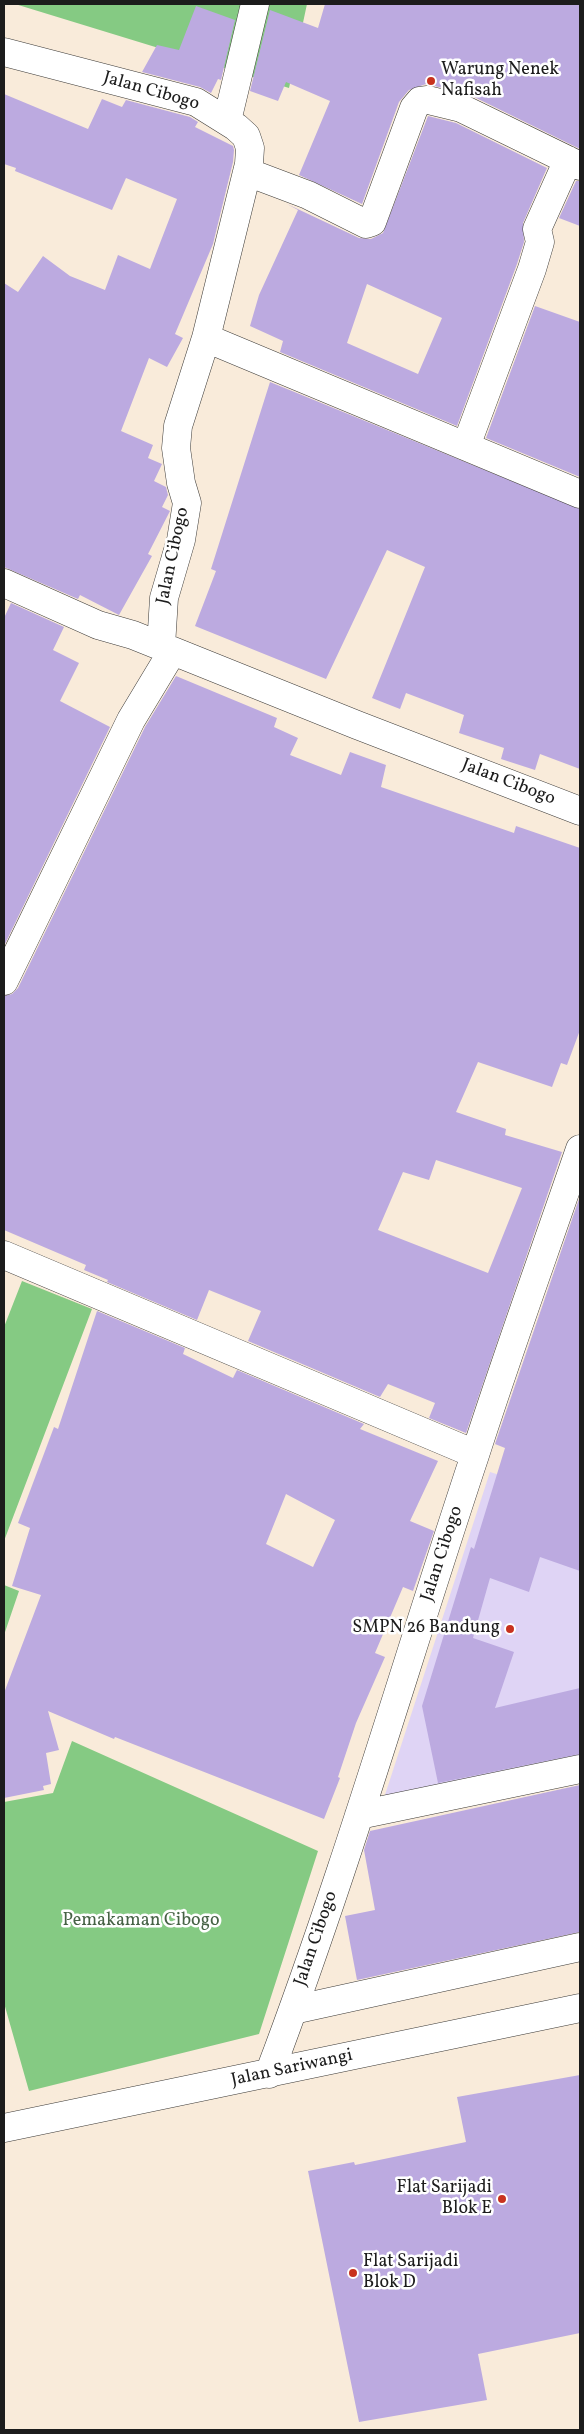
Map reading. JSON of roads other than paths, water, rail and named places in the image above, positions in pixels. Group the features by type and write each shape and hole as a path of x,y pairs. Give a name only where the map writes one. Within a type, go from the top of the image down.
{"street":[{"path":"227,121 255,4"},
{"name":"Jalan Cibogo","path":"4,52 196,102 227,121 246,136 250,148 247,172 206,338 178,426 176,448 181,483 187,503 181,540 164,598 167,649 580,811"},
{"path":"247,172 308,195 366,224 372,222 414,108 420,101 428,100 462,108 574,163 537,229 540,242 532,269 466,446"},
{"path":"206,338 580,494"},
{"path":"4,583 98,625 133,635 167,649 4,981"},
{"name":"Jalan Cibogo","path":"269,2074 293,2010 359,1815 475,1454 580,1149"},
{"path":"4,1255 475,1454"},
{"path":"359,1815 580,1770"},
{"path":"293,2010 580,1947"},
{"name":"Jalan Sariwangi","path":"4,2128 580,2008"}],"place":[{"name":"Warung Nenek Nafisah","path":"431,81"},
{"name":"SMPN 26 Bandung","path":"510,1629"},
{"name":"Flat Sarijadi Blok E","path":"502,2199"},
{"name":"Flat Sarijadi Blok D","path":"353,2273"}],"park label":[{"name":"Pemakaman Cibogo","path":"141,1922"}]}
